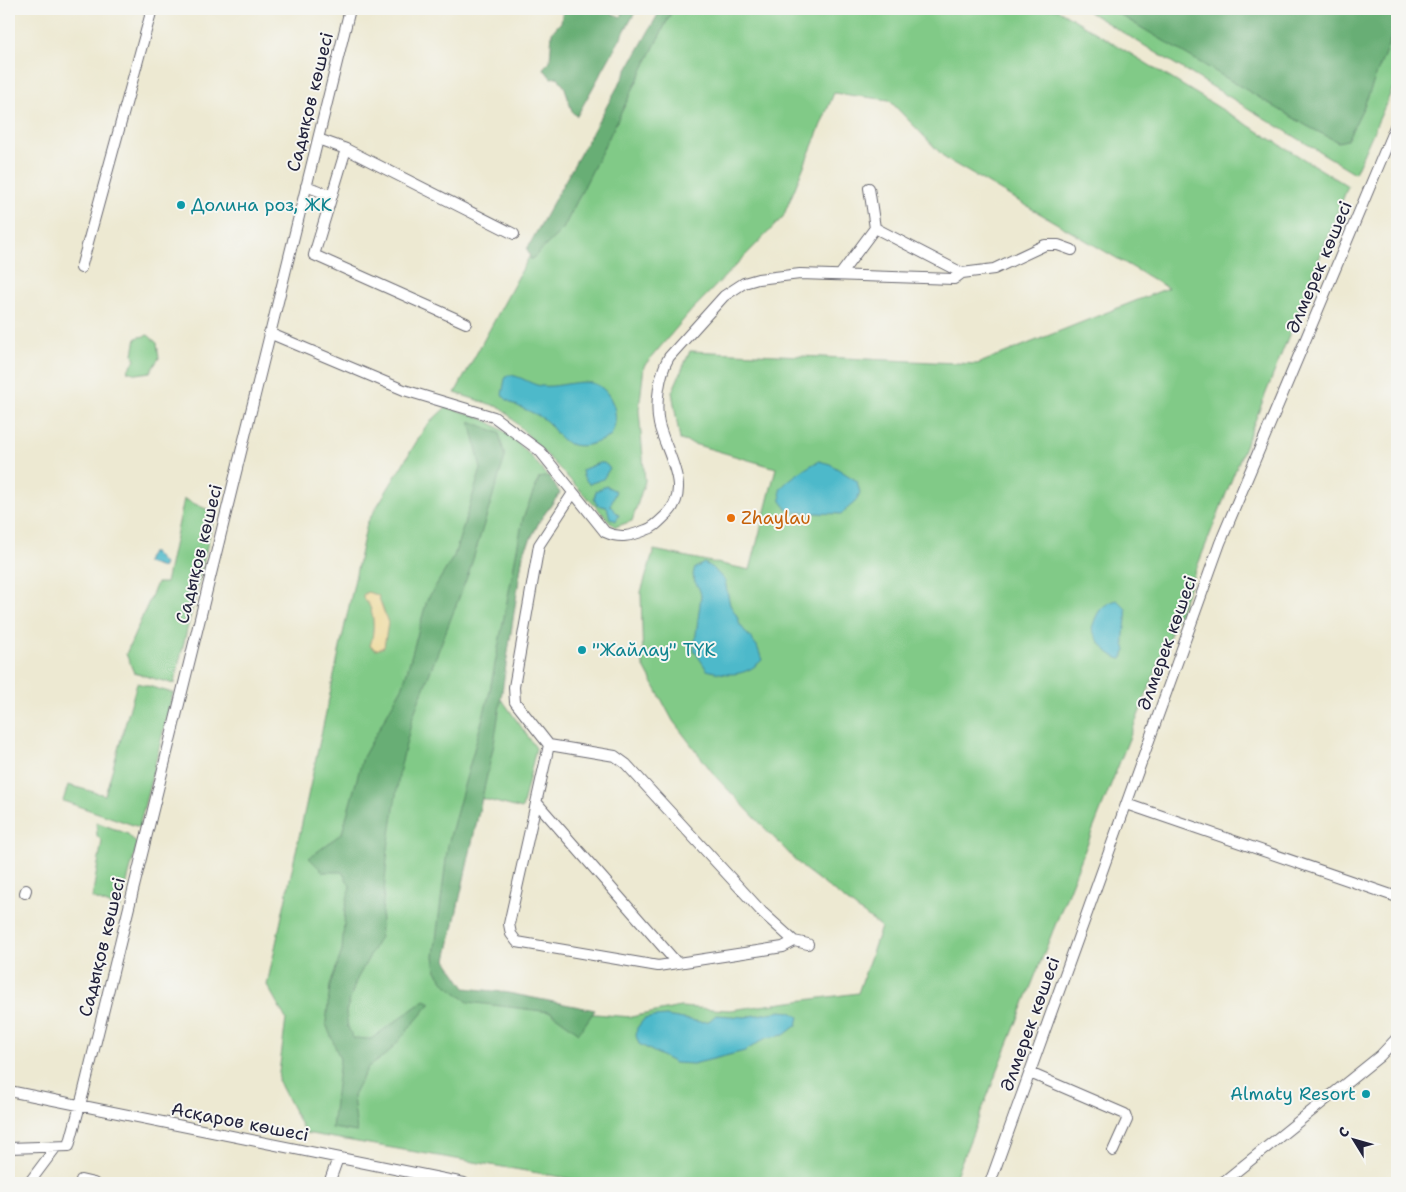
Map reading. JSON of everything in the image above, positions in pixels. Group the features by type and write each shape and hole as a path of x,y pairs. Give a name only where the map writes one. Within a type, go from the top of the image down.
{"street":[{"path":"81,268 152,9"},
{"name":"Садықов көшесі","path":"56,1147 69,1146 80,1106 350,9"},
{"name":"Әлмерек көшесі","path":"990,1183 1220,543 1397,122"},
{"path":"318,139 346,149 514,234"},
{"path":"346,149 314,255 466,322"},
{"path":"306,186 332,196"},
{"path":"840,275 875,228 869,188"},
{"path":"875,228 962,273"},
{"path":"269,333 404,390 494,417 540,451 605,532 614,536 624,537 652,528 668,515 676,503 678,487 674,463 659,421 660,377 669,357 724,296 744,283 772,276 840,275 954,279 962,273 994,269 1045,246 1058,245 1072,250"},
{"path":"573,493 539,545 514,687 516,702 549,745 615,756 626,764 756,905 794,941 808,944"},
{"path":"549,745 509,924 510,934 517,942 658,966 783,947 794,941"},
{"path":"537,803 677,962"},
{"path":"1127,804 1397,897"},
{"path":"1222,1183 1380,1056 1397,1038"},
{"path":"1030,1073 1125,1114 1127,1120 1113,1151"},
{"name":"Асқаров көшесі","path":"9,1092 464,1183"},
{"path":"9,1148 56,1147"},
{"path":"29,1183 56,1147"},
{"path":"329,1183 338,1158"},
{"path":"81,1180 94,1183"}],"green space":[{"path":"563,9 600,9 620,17 623,14 615,9 637,9 577,116 572,112 565,88 558,77 551,78 543,68 550,61 552,32 561,22"},
{"path":"661,9 673,9 563,229 531,260 527,249"},
{"path":"664,9 1057,9 1348,186 953,1183 596,1183 305,1133 278,1080 286,1019 267,985 367,523 426,426 446,407 483,419 506,433 535,461 560,493 540,520 523,554 497,700 503,701 536,748 522,809 476,797 442,967 467,993 559,1011 631,1017 680,1007 730,1010 858,993 881,927 803,868 716,777 673,721 643,665 641,592 654,550 750,570 776,468 680,440 672,392 690,351 977,364 1168,288 946,159 889,100 834,93 783,217 691,311 644,366 639,410 645,481 632,521 615,527 502,408 455,393"},
{"path":"1084,9 1397,9 1397,79 1355,173"},
{"path":"1110,9 1397,9 1397,23 1364,106 1347,140 1338,142 1307,126"},
{"path":"148,335 157,343 159,358 150,372 137,374 127,371 135,360 133,354 136,338"},
{"path":"470,421 499,433 505,457 469,572 413,716 400,769 388,848 380,937 356,981 346,1012 348,1027 353,1038 371,1039 425,1000 431,1003 388,1053 368,1067 353,1096 357,1132 332,1128 340,1059 326,1024 330,985 342,951 345,909 350,886 342,872 323,872 309,858 342,833 363,757 403,686 427,600 454,556 481,469"},
{"path":"549,476 560,493 540,520 523,554 494,744 446,960 465,988 503,992 595,1010 579,1033 550,1012 468,1002 446,985 436,971 434,956 448,844 489,695 523,518 539,478"},
{"path":"184,499 215,513 174,684 134,673 126,654 157,583 166,583"},
{"path":"137,683 173,693 139,827 63,801 68,785 105,795"},
{"path":"96,822 128,834 137,844 120,909 92,898 102,841 97,836"}],"sand":[{"path":"367,592 378,595 388,623 384,647 376,650 370,646 373,620 371,609 363,597"}],"water":[{"path":"508,375 517,376 541,386 582,382 599,386 607,393 615,412 614,429 610,437 583,446 573,445 564,441 545,420 511,403 502,395 505,379"},
{"path":"819,461 830,464 857,481 860,493 855,502 841,514 789,512 781,501 780,490 792,478"},
{"path":"599,463 604,463 610,468 603,479 589,484 583,476 582,470"},
{"path":"606,486 616,491 610,506 619,515 616,521 610,518 607,507 597,505 594,499 596,491"},
{"path":"151,553 154,553 164,564 162,568 147,563"},
{"path":"704,563 713,568 725,581 730,605 740,625 757,646 762,660 749,670 729,674 707,670 694,650 701,596 693,572 695,568"},
{"path":"1117,600 1126,609 1124,645 1126,650 1122,659 1117,658 1104,647 1092,628 1100,610 1107,604"},
{"path":"781,1011 791,1012 799,1017 797,1025 784,1035 766,1038 745,1051 693,1064 675,1063 639,1044 636,1036 637,1028 644,1019 654,1017 666,1016 701,1022 709,1021 716,1015 745,1017"}],"place":[{"name":"Долина роз, ЖК","path":"181,205"},
{"name":"Zhaylau","path":"731,518"},
{"name":"\"Жайлау\" ТҮК","path":"582,650"},
{"name":"Almaty Resort","path":"1366,1094"}]}
